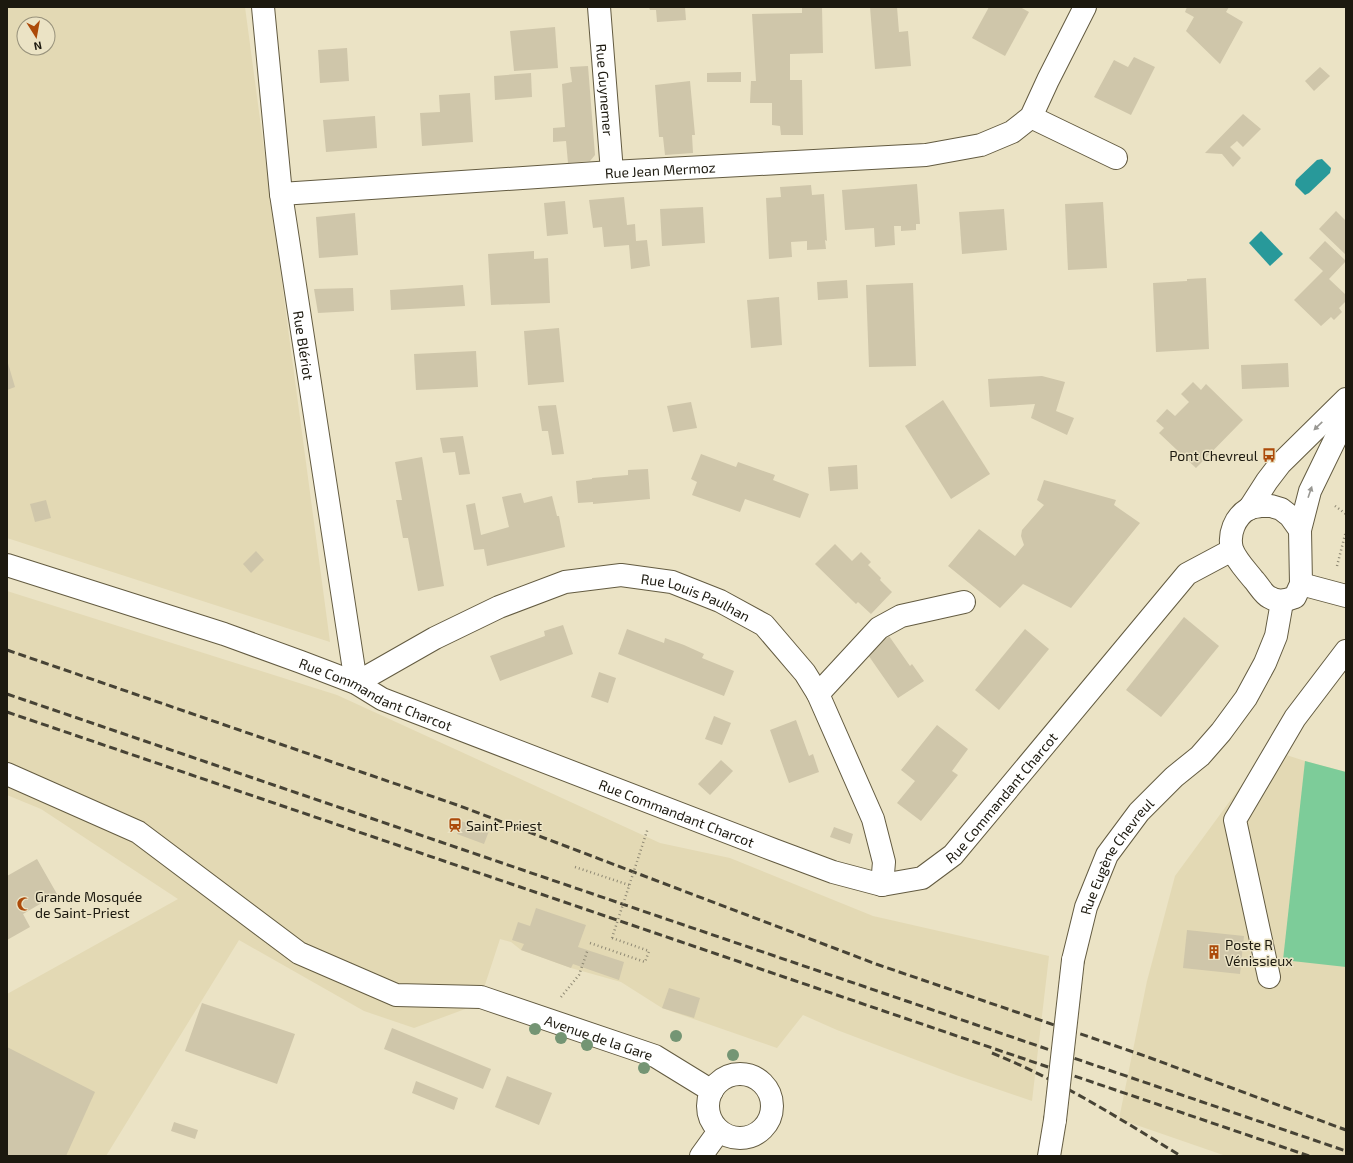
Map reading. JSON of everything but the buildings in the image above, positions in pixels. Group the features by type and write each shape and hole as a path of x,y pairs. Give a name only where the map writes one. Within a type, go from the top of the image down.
{"street":[{"name":"Rue Blériot","path":"263,7 281,194 356,683"},
{"name":"Rue Guynemer","path":"599,7 612,172"},
{"name":"Rue Jean Mermoz","path":"281,194 612,172 926,155 981,145 1012,132 1031,116 1085,7"},
{"path":"1031,116 1116,158"},
{"path":"1249,509 1266,481 1280,464 1346,399"},
{"path":"1300,530 1290,516 1282,509 1271,506 1260,506 1249,509 1241,514 1235,522 1231,540 1232,550 1238,560 1268,597 1282,602 1295,597 1301,584 1300,530 1310,491 1346,417"},
{"name":"Rue Commandant Charcot","path":"7,565 224,634 301,662 356,683 382,699 774,850 833,872 882,885 922,878 953,855 1187,574 1232,550"},
{"name":"Rue Louis Paulhan","path":"356,683 435,638 499,607 565,582 621,575 672,582 720,601 764,625 805,673 818,694 873,819 884,862 882,885"},
{"path":"1301,584 1338,594"},
{"path":"818,694 879,628 900,616 964,602"},
{"name":"Rue Eugène Chevreul","path":"1049,1156 1055,1120 1073,960 1086,907 1107,855 1139,812 1174,777 1200,756 1221,732 1246,698 1265,663 1276,636 1282,602"},
{"path":"1270,977 1235,820 1294,718 1346,651"},
{"name":"Avenue de la Gare","path":"7,774 138,832 299,953 396,995 481,997 655,1056 712,1091"},
{"path":"736,1074 756,1078 764,1085 770,1094 772,1104 771,1114 767,1123 760,1131 750,1136 739,1138 729,1136 719,1131 712,1122 708,1112 708,1101 712,1091 718,1083 726,1077 736,1074"},
{"path":"701,1156 719,1131"}],"path":[{"path":"1338,594 1346,532"},
{"path":"590,944 645,962 649,951 612,938 648,828"},
{"path":"574,867 629,885"},
{"path":"549,1020 553,1007 579,974 588,950"}],"shaded area":[{"path":"7,7 245,7 330,642 7,538"},
{"path":"7,591 337,695 660,843 730,858 873,916 1049,956 1032,1101 956,1075 837,1030 803,1015 777,1048 662,1008 621,982 571,968 521,950 511,942 500,939 481,997 476,1005 414,1028 364,1011 239,940 106,1156 7,1156 7,994 178,899 41,809 7,795"},
{"path":"1268,749 1346,772 1346,1156 1226,1156 1119,1119 1147,981 1175,876"}],"green space":[{"path":"1305,761 1346,772 1346,967 1283,960"}],"water":[{"path":"1322,159 1331,168 1330,173 1305,195 1295,185 1296,180 1317,160"},
{"path":"1261,231 1283,254 1270,266 1249,243"}],"railway":[{"path":"7,650 460,806 876,964 1145,1056 1346,1130"},
{"path":"7,694 1346,1151"},
{"path":"7,712 1309,1156"},
{"path":"992,1053 1041,1075 1065,1088 1112,1114 1181,1156"}],"place":[{"name":"Pont Chevreul","path":"1269,455"},
{"name":"Saint-Priest","path":"455,825"},
{"name":"Grande Mosquée de Saint-Priest","path":"24,904"},
{"name":"Poste R Vénissieux","path":"1214,952"}]}
